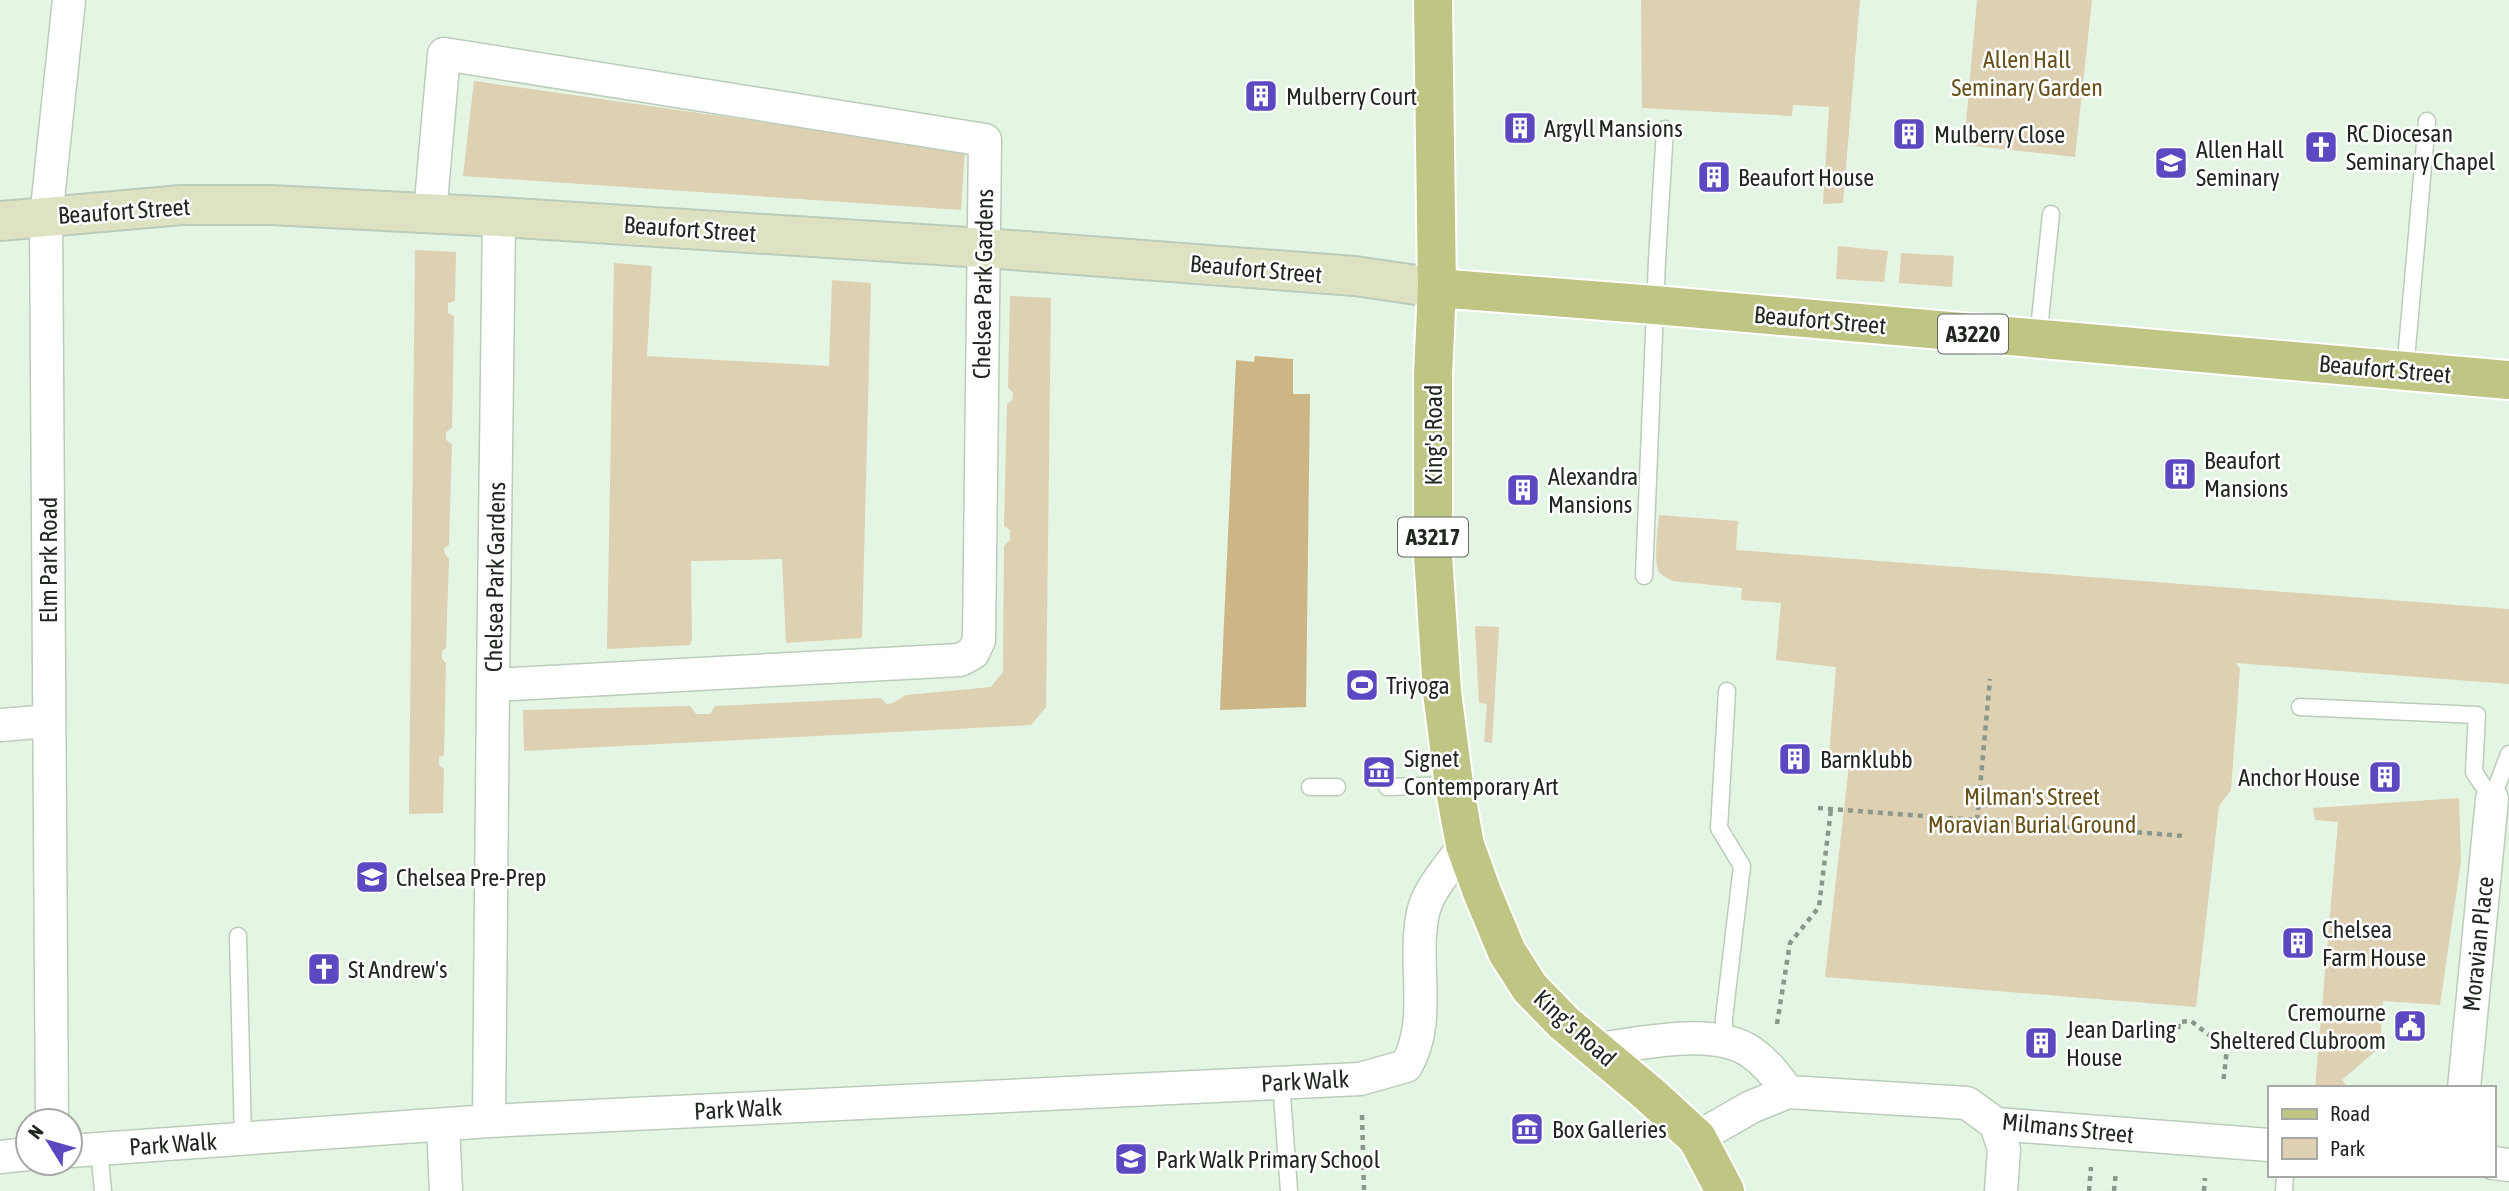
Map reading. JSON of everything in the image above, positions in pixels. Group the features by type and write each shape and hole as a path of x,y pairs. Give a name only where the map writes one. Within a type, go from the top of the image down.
{"main road":[{"name":"King's Road","path":"1433,0 1437,288 1433,375 1433,555 1442,692 1465,845 1507,952 1530,988 1564,1023 1696,1138 1725,1191"},
{"name":"Beaufort Street","path":"1437,288 2509,380"}],"street":[{"name":"Elm Park Road","path":"52,1107 46,218 69,0"},
{"name":"Chelsea Park Gardens","path":"430,213 444,54 985,140 978,640 973,653 960,660 494,685"},
{"name":"Beaufort Street","path":"0,221 182,205 271,205 499,216 984,248 1355,276 1437,288"},
{"name":"Chelsea Park Gardens","path":"489,1121 499,216"},
{"path":"0,724 49,721"},
{"name":"Moravian Place","path":"2464,1086 2492,799"},
{"name":"Park Walk","path":"85,1150 489,1121 1360,1079 1406,1066 1416,1050 1420,1023 1418,944 1423,910 1465,845"},
{"path":"1597,1049 1675,1040 1724,1040 1749,1051 1769,1067 1788,1092"},
{"name":"Milmans Street","path":"1696,1138 1751,1107 1788,1092 1967,1102 1996,1124 2268,1144"},
{"path":"1996,1124 2004,1149 2001,1191"},
{"path":"443,1125 446,1191"}],"lane":[{"path":"2405,371 2427,121"},
{"path":"1644,576 1665,129"},
{"path":"2038,340 2051,214"},
{"path":"1724,1040 1724,1018 1742,866 1719,828 1727,691"},
{"path":"2300,707 2477,715 2474,772 2492,799"},
{"path":"2492,799 2509,754"},
{"path":"1387,787 1454,785"},
{"path":"1310,786 1337,787"},
{"path":"238,936 243,1139"},
{"path":"1281,1082 1289,1191"},
{"path":"85,1150 103,1191"}],"path":[{"path":"1977,820 1990,679"},
{"path":"1818,808 2185,836"},
{"path":"1769,1067 1790,943 1819,907 1831,809"},
{"path":"2178,1028 2179,1022 2192,1021 2227,1049 2223,1084"},
{"path":"1360,1079 1364,1191"},
{"path":"2089,1191 2092,1164"},
{"path":"2113,1191 2116,1167"}],"green space":[{"path":"1641,0 1860,0 1843,203 1823,204 1829,107 1793,105 1792,116 1642,108"},
{"name":"Allen Hall Seminary Garden","path":"1977,0 2092,0 2075,157 1964,145"},
{"path":"474,81 965,151 961,210 463,176"},
{"path":"1838,246 1888,251 1884,282 1836,279"},
{"path":"415,250 456,252 455,301 448,303 448,313 454,316 452,428 446,432 446,440 452,444 449,545 444,548 449,559 446,648 442,651 442,659 446,663 444,755 439,757 439,765 444,769 443,813 409,814"},
{"path":"1901,253 1954,256 1952,287 1899,283"},
{"path":"614,263 652,266 647,356 829,366 832,280 871,283 862,638 786,643 782,559 691,561 690,645 607,649"},
{"path":"1010,296 1051,298 1046,707 1031,725 524,751 523,710 690,706 696,714 710,714 715,706 881,698 887,704 906,695 991,687 1003,672 1004,546 1010,540 1010,530 1004,526 1007,404 1012,400 1013,393 1008,387"},
{"name":"Milman's Street Moravian Burial Ground","path":"1659,515 1738,521 1736,550 2509,609 2509,684 2236,663 2240,669 2231,790 2219,806 2196,1007 1825,977 1850,756 1829,755 1836,667 1776,660 1781,603 1741,600 1742,588 1673,581 1660,573 1656,553"},
{"path":"1475,626 1499,627 1492,743 1484,742 1487,704 1479,703"},
{"path":"2459,798 2461,861 2440,1005 2383,1001 2380,1047 2342,1080 2347,1086 2315,1086 2338,822 2315,820 2313,808"}],"shaded area":[{"path":"1255,356 1293,359 1293,394 1310,394 1306,707 1220,710 1236,360 1254,362"}],"place":[{"name":"Mulberry Court","path":"1261,96"},
{"name":"Argyll Mansions","path":"1520,128"},
{"name":"Mulberry Close","path":"1909,134"},
{"name":"RC Diocesan Seminary Chapel","path":"2321,147"},
{"name":"Allen Hall Seminary","path":"2171,163"},
{"name":"Beaufort House","path":"1714,177"},
{"name":"Beaufort Mansions","path":"2180,474"},
{"name":"Alexandra Mansions","path":"1523,490"},
{"name":"Triyoga","path":"1362,685"},
{"name":"Barnklubb","path":"1795,759"},
{"name":"Signet Contemporary Art","path":"1379,772"},
{"name":"Anchor House","path":"2385,777"},
{"name":"Chelsea Pre-Prep","path":"372,877"},
{"name":"Chelsea Farm House","path":"2298,943"},
{"name":"St Andrew's","path":"324,969"},
{"name":"Cremourne Sheltered Clubroom","path":"2410,1026"},
{"name":"Jean Darling House","path":"2041,1043"},
{"name":"Box Galleries","path":"1527,1129"},
{"name":"Park Walk Primary School","path":"1131,1159"}]}
